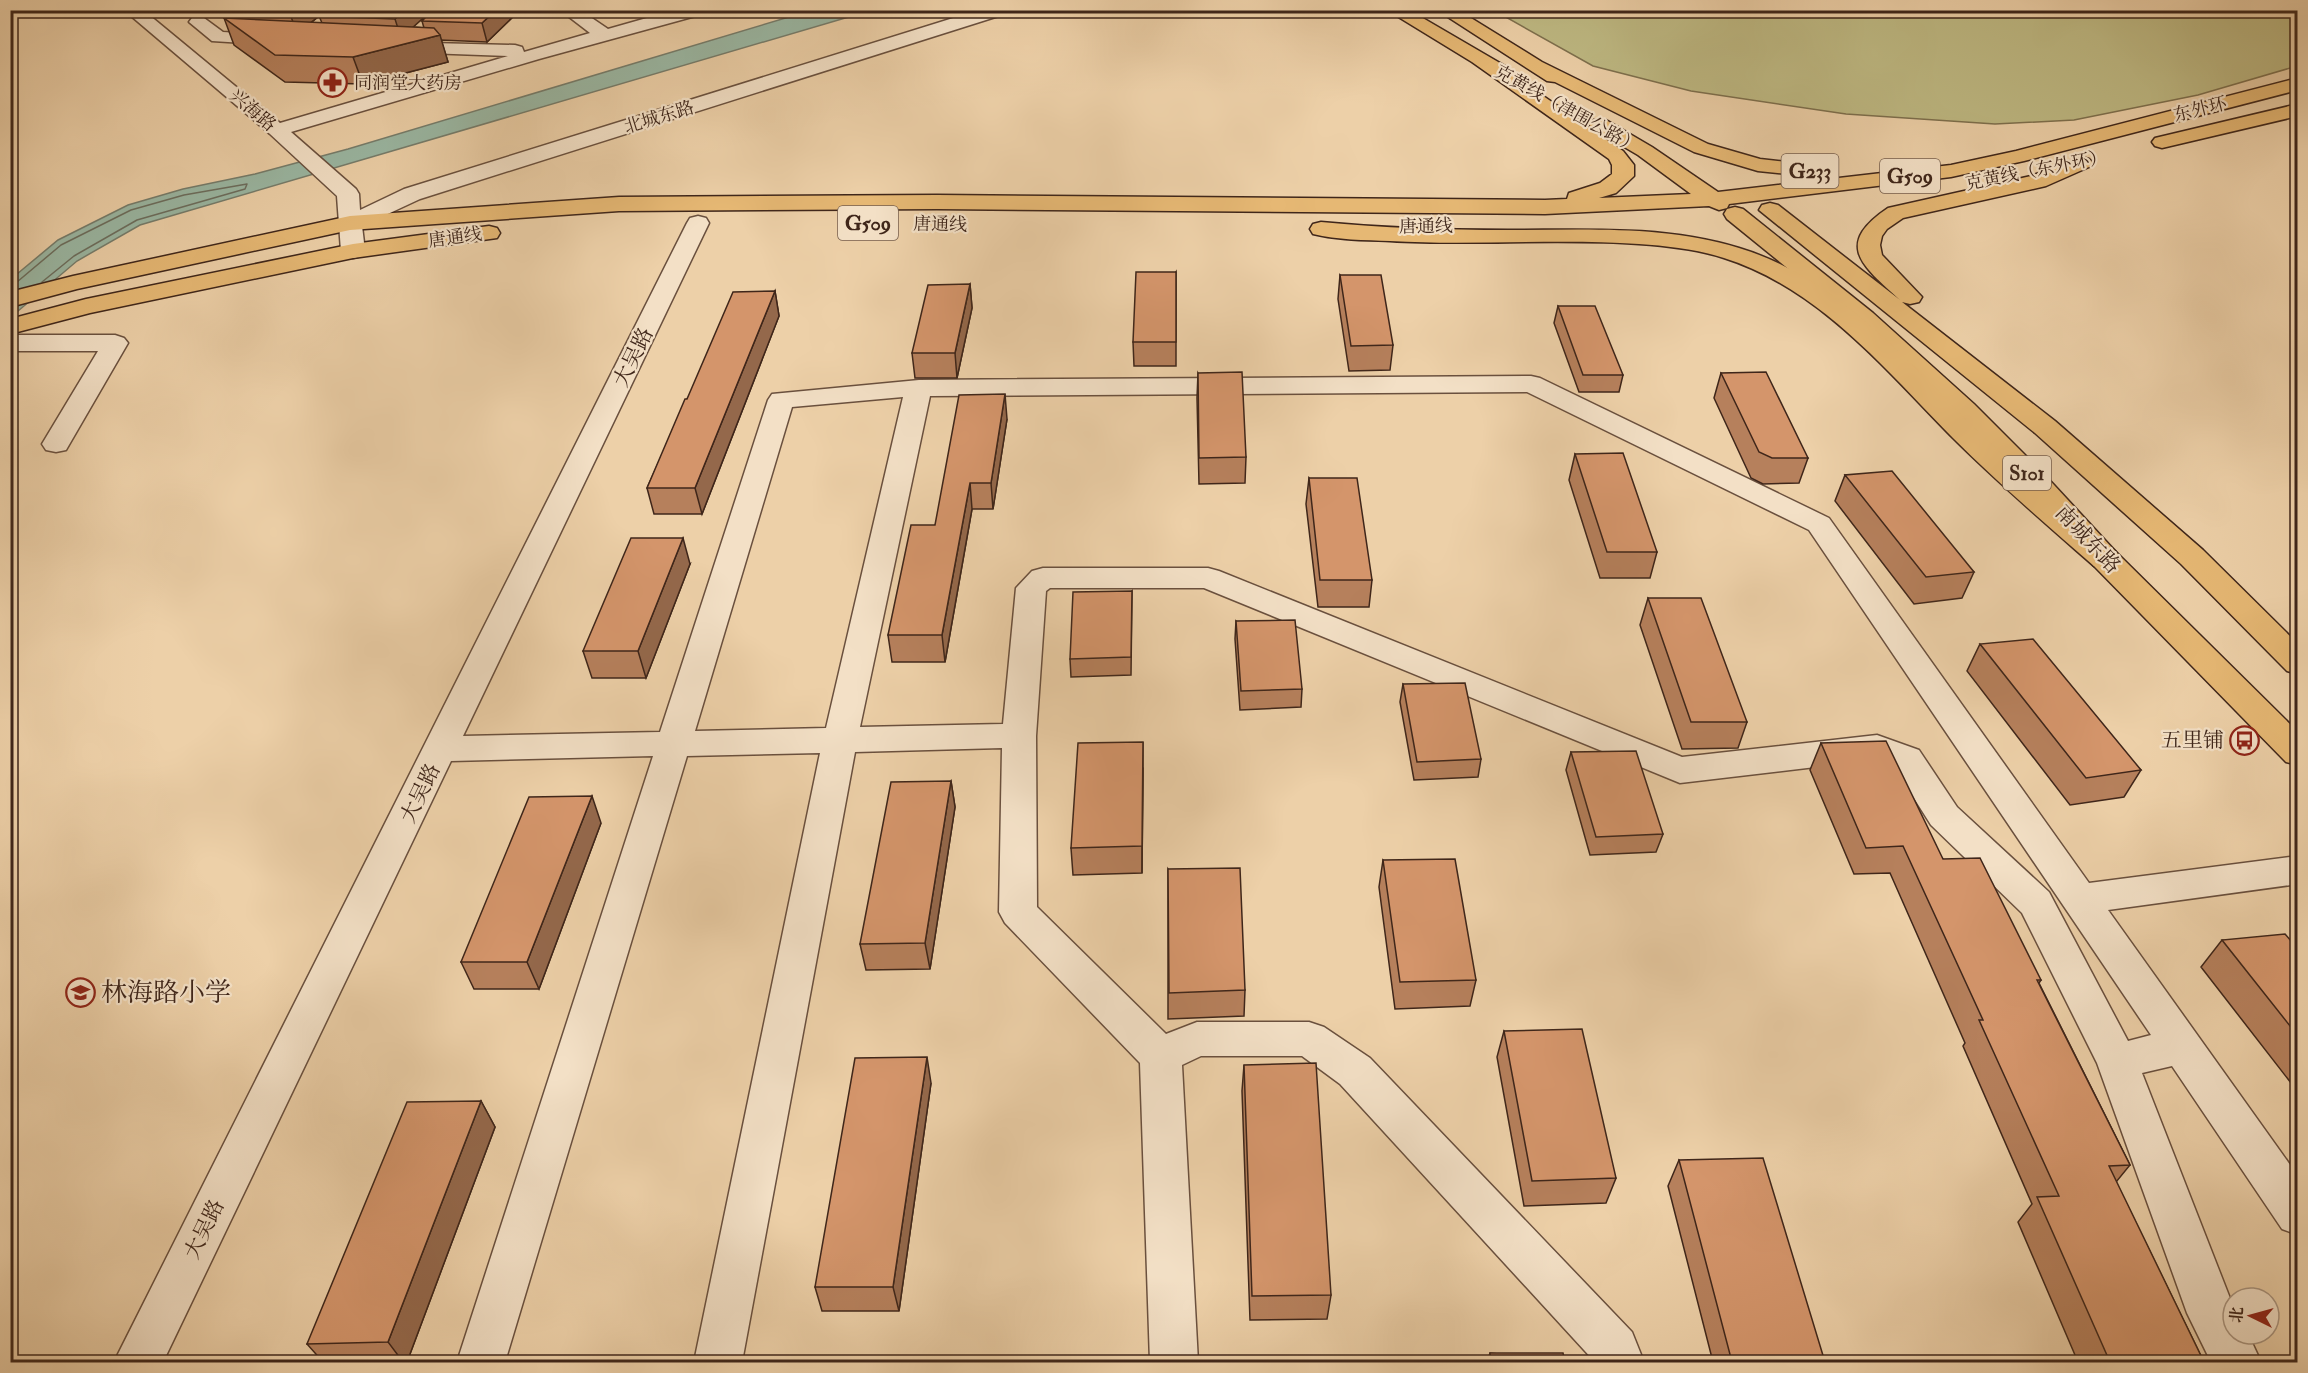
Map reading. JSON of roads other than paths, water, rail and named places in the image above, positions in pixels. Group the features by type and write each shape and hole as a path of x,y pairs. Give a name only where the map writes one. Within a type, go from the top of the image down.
{"main road":[{"name":"克黄线（津围公路）","path":"1395,10 1479,60 1590,119 1742,205"},
{"name":"克黄线（津围公路）","path":"1444,10 1713,174 1742,205"},
{"path":"1364,207 1432,202 1580,198 1608,188 1623,176 1623,165 1616,155 1479,60"},
{"name":"G233","path":"1537,66 1701,148 1758,165 1793,170 1833,173 1920,166 2103,135"},
{"name":"东外环","path":"2103,135 2298,84"},
{"path":"2142,148 2298,110"},
{"name":"G509","path":"1742,205 1952,171 2017,158 2103,135"},
{"name":"克黄线（东外环）","path":"1742,205 1939,190 2092,160 2038,182 1896,213 1880,222 1871,231 1867,243 1873,259 1889,277 2006,383 2045,427"},
{"name":"唐通线","path":"10,300 73,283 350,223 549,208 706,202 1171,203 1364,207 1742,205"},
{"name":"唐通线","path":"1742,205 1583,222 1309,228 1378,235 1593,236 1660,239 1731,253 1761,263 1794,280 1859,330 1909,376 2024,492 2105,559"},
{"name":"S101","path":"1742,205 2045,427 2192,557 2298,663"},
{"name":"南城东路","path":"1742,205 1965,410 2032,478 2105,559 2298,753"},
{"name":"唐通线","path":"10,327 86,306 353,251 491,232 610,225 698,223 954,224"}],"street":[{"name":"兴海路","path":"132,10 277,130 348,194 350,223"},
{"path":"568,10 606,36"},
{"path":"277,130 541,52 606,36 675,14 697,10"},
{"name":"北城东路","path":"350,223 412,194 999,10"},
{"path":"163,37 217,14"},
{"path":"198,22 218,37 290,41"},
{"path":"406,46 422,32"},
{"path":"383,45 541,52"},
{"path":"350,223 353,251"},
{"name":"大吴路","path":"138,1362 442,749 698,223"},
{"path":"10,343 115,343 56,444"},
{"path":"481,1362 781,400 919,388 1531,384 1819,524 2298,1214"},
{"path":"718,1362 840,740 911,412 919,388"},
{"path":"1174,1362 1161,1056 1018,912 1019,736 1031,588 1043,578 1208,578 1680,770 1877,747 1906,759 1944,816 2036,903 2117,1061 2211,1313 2237,1362"},
{"path":"442,749 1019,736"},
{"path":"2079,899 2298,870"},
{"path":"1161,1056 1197,1039 1309,1039 1355,1071 1615,1349 1620,1362"},
{"path":"2117,1061 2181,1046"}],"water":[{"path":"809,11 869,11 140,225 77,261 11,317 11,279 58,240 128,205 183,189 255,174 348,149"}],"place":[{"name":"同润堂大药房","path":"333,83"},
{"name":"五里铺","path":"2245,740"},
{"name":"林海路小学","path":"80,992"}]}
